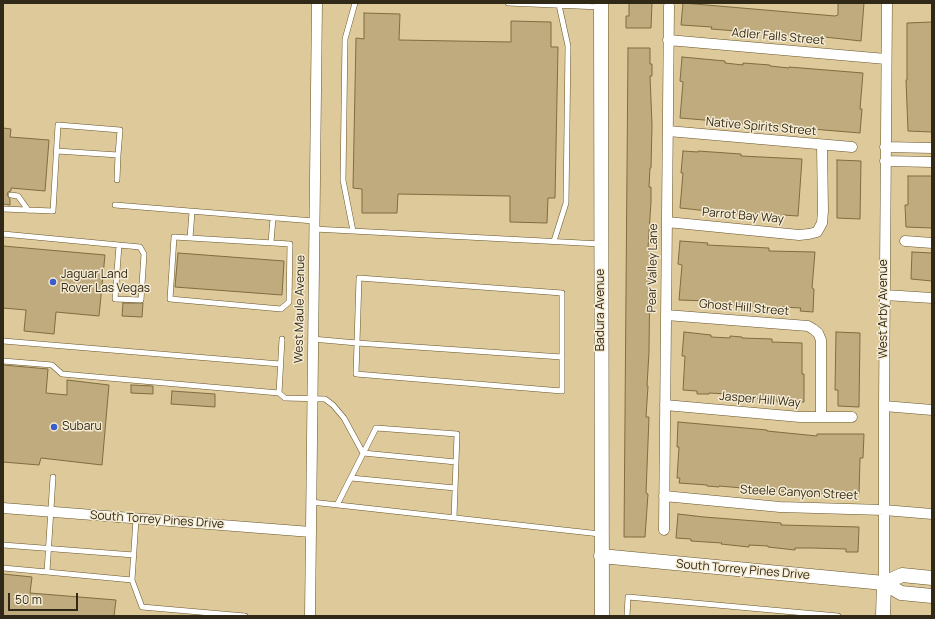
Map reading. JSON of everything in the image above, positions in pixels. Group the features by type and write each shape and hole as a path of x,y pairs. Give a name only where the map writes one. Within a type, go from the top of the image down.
{"main road":[{"name":"Badura Avenue","path":"601,5 602,616"},
{"name":"South Torrey Pines Drive","path":"602,556 884,583 901,593 932,596"},
{"name":"South Torrey Pines Drive","path":"884,583 902,575 932,578"},
{"name":"West Arby Avenue","path":"884,583 884,616"}],"street":[{"name":"West Maule Avenue","path":"310,616 317,3"},
{"name":"West Arby Avenue","path":"884,583 885,147 887,3"},
{"name":"Pear Valley Lane","path":"664,530 668,6"},
{"name":"Adler Falls Street","path":"668,40 886,59"},
{"name":"Native Spirits Street","path":"668,131 852,147"},
{"name":"Parrot Bay Way","path":"667,222 799,235 817,232 822,223 823,210 822,145"},
{"path":"885,147 932,148"},
{"path":"885,161 927,162"},
{"path":"905,241 932,243"},
{"path":"885,294 932,298"},
{"name":"Ghost Hill Street","path":"666,315 808,326 813,329 818,333 820,340 820,417"},
{"name":"Jasper Hill Way","path":"665,405 820,417 852,418"},
{"path":"884,406 932,410"},
{"name":"Steele Canyon Street","path":"664,496 780,506 884,510 932,514"},
{"name":"South Torrey Pines Drive","path":"3,508 311,532"}],"lane":[{"path":"352,231 343,180 345,39 355,3"},
{"path":"508,3 601,5"},
{"path":"554,241 566,202 568,46 559,5"},
{"path":"3,209 53,211 58,125 120,130 117,180"},
{"path":"922,148 927,162"},
{"path":"57,151 118,155"},
{"path":"11,195 18,196 28,210"},
{"path":"115,205 273,218 352,231 601,244"},
{"path":"190,238 192,212"},
{"path":"271,242 273,218"},
{"path":"3,234 140,246 144,254 141,300 115,299 119,245"},
{"path":"174,237 190,238 290,244 289,302 281,309 170,299 174,237"},
{"path":"359,278 562,294 562,391 356,374 357,343 359,278"},
{"path":"279,393 282,339"},
{"path":"312,340 562,357"},
{"path":"3,341 280,364"},
{"path":"3,361 52,365 62,374 279,393 285,398 325,399 333,404 344,418 363,453"},
{"path":"337,505 376,428 457,434 454,518"},
{"path":"363,453 456,462"},
{"path":"47,572 53,477"},
{"path":"351,478 455,488"},
{"path":"311,502 601,534"},
{"path":"136,519 132,580 142,607 245,616"},
{"path":"3,546 134,555"},
{"path":"3,568 132,580"},
{"path":"627,616 628,597 838,616"},
{"path":"171,616 172,610"}],"building":[{"path":"629,3 652,3 651,28 626,28 626,16 629,16"},
{"path":"683,3 835,16 838,15 838,3 864,3 861,41 815,36 711,29 712,27 681,25"},
{"path":"364,13 400,14 399,40 511,42 511,21 551,22 551,47 558,47 555,198 548,198 547,223 510,222 510,196 398,194 397,213 362,213 362,189 353,188 356,38 364,39"},
{"path":"932,22 932,132 908,131 906,80 907,23"},
{"path":"628,48 650,48 650,64 652,64 652,76 650,76 652,125 649,187 651,187 651,202 648,248 650,248 649,352 646,417 649,417 646,493 648,494 645,537 624,537"},
{"path":"682,57 725,61 725,63 743,65 743,63 863,73 860,133 680,118 683,82 680,81"},
{"path":"3,128 11,129 10,137 49,140 45,191 11,188 11,191 8,192 7,195 10,199 10,205 3,204"},
{"path":"683,151 802,159 798,216 783,215 783,218 771,218 771,215 737,212 737,214 680,208"},
{"path":"837,160 861,161 860,219 837,218"},
{"path":"908,176 932,176 932,228 906,227 905,205 908,205"},
{"path":"680,241 708,243 707,245 769,248 769,251 815,252 812,288 814,289 813,312 800,311 801,308 766,308 736,304 736,306 709,303 709,301 679,300 682,265 678,264"},
{"name":"Jaguar Land Rover Las Vegas","path":"3,246 105,255 99,316 56,312 54,334 24,331 26,310 3,308"},
{"path":"912,252 932,253 932,281 911,279"},
{"path":"178,253 284,261 282,295 175,287"},
{"path":"123,303 143,303 142,317 122,316"},
{"path":"684,332 711,335 711,337 730,338 730,336 772,339 772,342 802,343 804,402 777,402 777,400 728,396 728,394 697,394 697,391 683,390 685,356 682,356"},
{"path":"836,332 860,333 859,407 838,406 838,390 835,390"},
{"name":"Subaru","path":"3,365 48,369 46,393 67,395 67,380 109,385 102,465 41,458 39,465 3,462"},
{"path":"131,385 153,386 153,394 131,393"},
{"path":"172,391 215,394 215,407 171,404"},
{"path":"678,422 817,436 817,434 864,434 863,458 860,458 859,494 801,494 679,483 680,478 677,478 679,447 677,447"},
{"path":"678,514 781,523 781,525 859,527 858,552 846,552 846,549 795,548 795,550 768,546 749,545 749,547 676,538"},
{"path":"3,574 32,577 30,593 116,600 114,616 3,616"}],"place":[{"name":"Jaguar Land Rover Las Vegas","path":"53,282"},
{"name":"Subaru","path":"54,427"}]}
